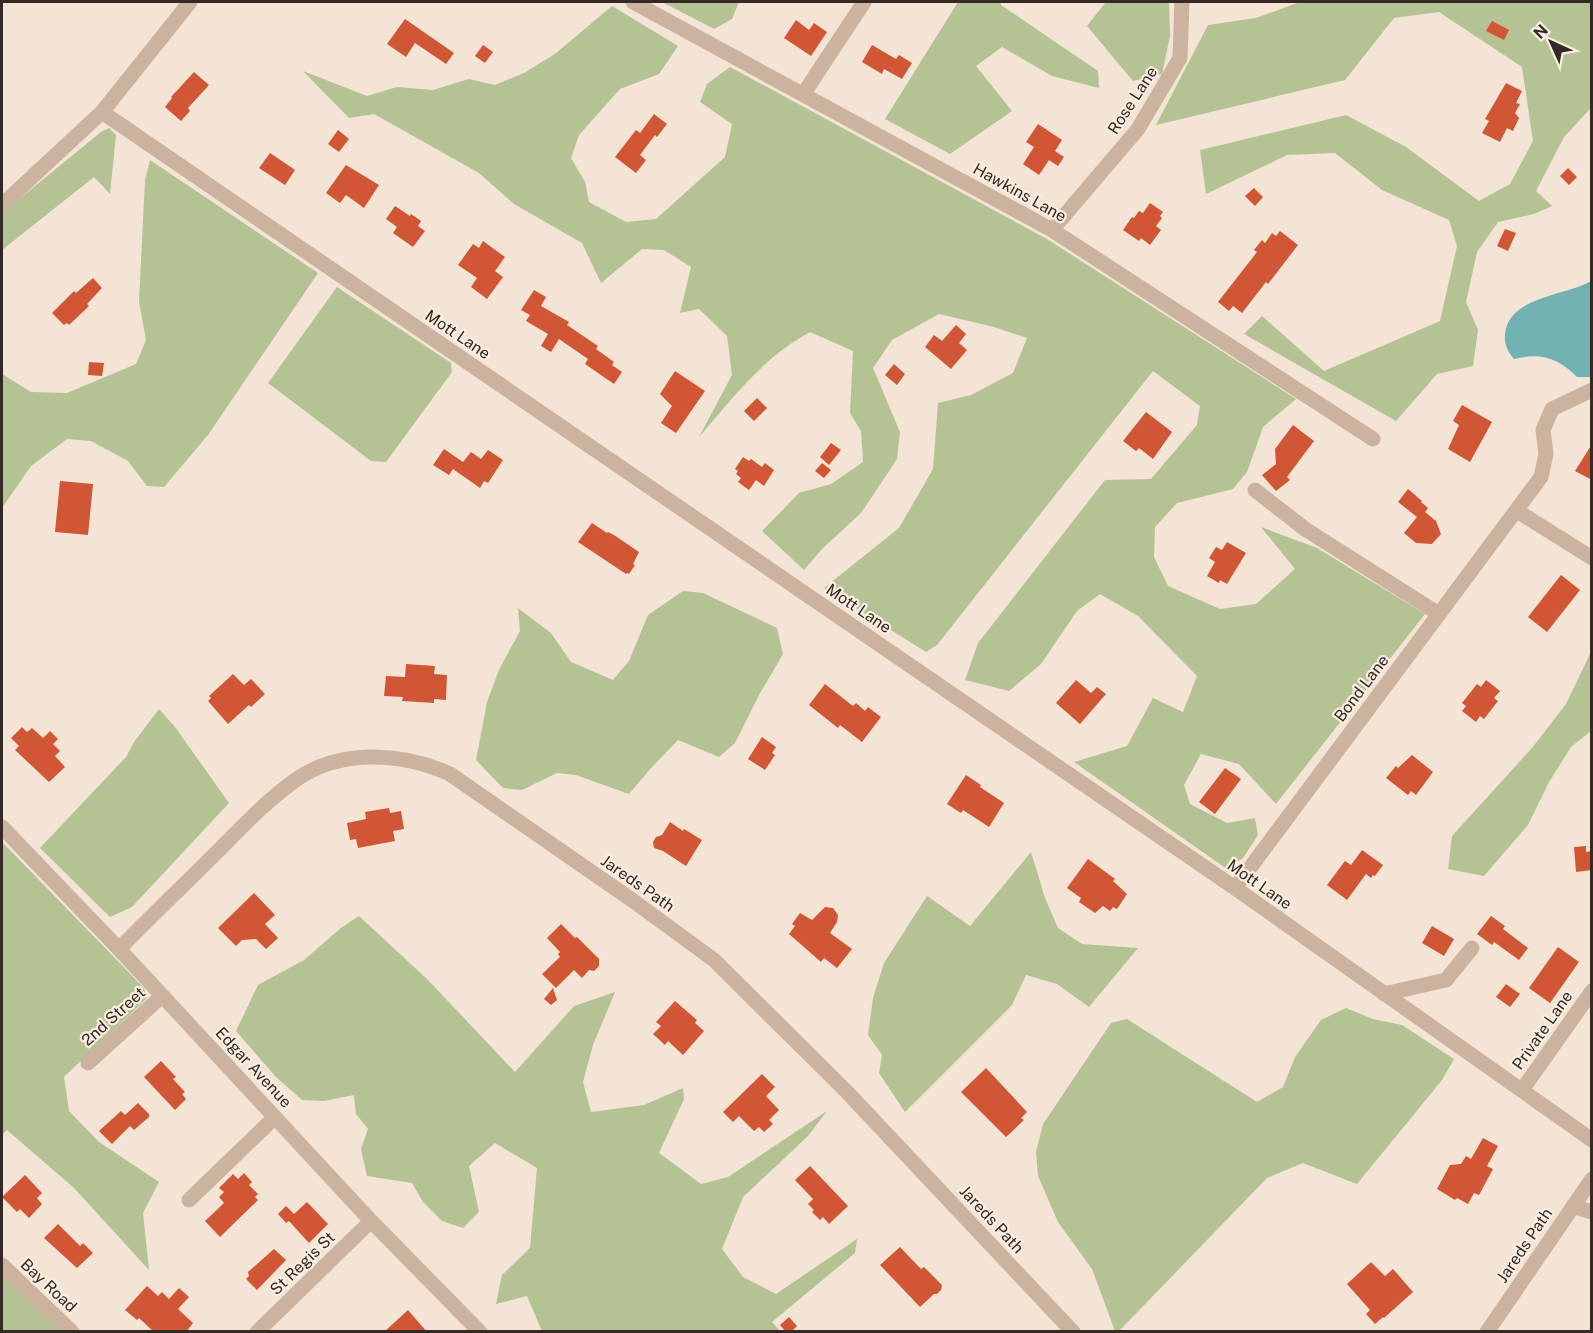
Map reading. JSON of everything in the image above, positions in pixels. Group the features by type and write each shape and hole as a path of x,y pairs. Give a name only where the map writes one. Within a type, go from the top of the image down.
{"street":[{"path":"2,205 102,112 190,2"},
{"name":"Hawkins Lane","path":"633,2 804,93 1052,230 1373,439"},
{"path":"804,93 864,2"},
{"name":"Rose Lane","path":"1052,230 1138,129 1180,58 1182,2"},
{"name":"Mott Lane","path":"102,112 1234,888 1592,1140"},
{"name":"Bond Lane","path":"1234,888 1541,477 1546,454 1543,430 1552,409 1592,390"},
{"path":"1255,490 1305,529 1439,614"},
{"path":"1517,511 1592,558"},
{"name":"Jareds Path","path":"119,949 267,803 299,778 330,763 362,757 413,760 432,766 450,774 632,900 714,960 847,1092 1073,1332"},
{"name":"Edgar Avenue","path":"2,827 476,1330"},
{"path":"1384,994 1446,980 1472,948"},
{"name":"Private Lane","path":"1522,1090 1592,991"},
{"name":"2nd Street","path":"88,1063 162,996"},
{"path":"189,1200 275,1117"},
{"name":"Jareds Path","path":"1487,1332 1592,1179"},
{"path":"1573,1206 1592,1212"},
{"name":"St Regis St","path":"257,1332 371,1221"},
{"name":"Bay Road","path":"2,1265 72,1332"}],"green space":[{"path":"662,2 739,2 732,19 714,29"},
{"path":"958,2 1001,2 1001,5 1098,71 1099,88 1052,76 1002,47 976,66 1012,111 950,154 885,119"},
{"path":"1106,2 1169,2 1170,36 1162,74 1133,81 1087,26"},
{"path":"1300,2 1591,2 1591,108 1564,137 1536,191 1552,206 1534,214 1498,222 1477,252 1466,302 1478,330 1473,366 1437,374 1396,421 1244,334 1262,316 1324,371 1440,321 1457,246 1449,220 1382,190 1335,153 1287,155 1206,194 1200,150 1346,115 1406,147 1479,201 1510,184 1533,141 1522,67 1439,12 1394,18 1345,80 1156,125 1208,25 1256,18"},
{"path":"612,6 678,46 659,74 620,89 579,135 571,158 585,182 589,202 626,222 656,219 725,157 732,124 700,102 707,84 730,67 1047,239 1296,399 1263,427 1247,472 1233,489 1177,503 1155,527 1154,557 1168,586 1220,609 1256,604 1295,569 1261,527 1317,548 1425,614 1276,804 1239,764 1201,754 1184,785 1190,804 1227,823 1255,818 1258,835 1243,858 1227,869 1074,762 1127,746 1153,698 1183,712 1197,676 1138,616 1100,594 1077,611 1041,664 1009,691 965,680 978,643 1105,480 1151,479 1197,425 1200,406 1153,371 937,645 926,652 824,588 899,528 933,469 938,403 971,395 1013,373 1027,338 994,327 939,314 892,340 873,368 900,432 897,459 861,513 822,549 804,570 762,531 799,493 831,484 863,462 861,431 850,413 853,351 810,332 763,366 699,437 732,375 727,336 699,309 680,313 691,267 664,250 642,249 601,283 582,243 514,204 479,173 374,114 349,118 303,71 367,96 397,87 433,90 469,79 495,85 524,73 555,54"},
{"path":"109,128 116,135 110,194 94,177 2,250 2,213 101,132"},
{"path":"150,160 318,273 208,435 164,487 147,486 128,461 91,441 67,439 31,466 2,508 2,374 31,392 67,393 136,364 146,340 139,302 145,180"},
{"path":"337,287 451,363 452,372 386,462 371,461 268,383"},
{"path":"683,591 703,593 777,628 783,654 735,743 719,757 678,740 629,794 576,775 557,773 522,790 503,788 476,760 487,702 499,670 520,631 518,608 551,633 571,662 613,680 629,661 648,615"},
{"path":"1591,652 1591,731 1571,747 1549,782 1528,825 1484,876 1448,869 1452,836 1532,748 1566,704"},
{"path":"159,709 175,727 229,803 132,907 110,917 40,848 126,757 134,742"},
{"path":"2,842 144,988 147,998 64,1077 69,1111 99,1142 159,1182 143,1213 149,1270 74,1188 7,1130 2,1135"},
{"path":"1031,852 1045,898 1058,928 1082,944 1138,948 1089,1007 1057,984 1026,975 1012,1005 905,1112 879,1073 882,1055 868,1035 873,998 884,963 927,896 970,926"},
{"path":"359,916 428,980 515,1072 574,1006 615,992 593,1045 583,1082 591,1112 644,1105 683,1088 684,1099 659,1153 701,1184 728,1177 827,1111 808,1136 743,1197 722,1249 743,1277 776,1294 857,1239 855,1253 772,1322 780,1331 542,1331 527,1296 496,1304 502,1275 530,1248 537,1168 495,1143 469,1166 479,1212 463,1228 442,1221 423,1202 412,1183 367,1176 361,1149 368,1129 356,1114 354,1095 324,1101 302,1100 276,1077 236,1031 258,985 304,960 341,928"},
{"path":"1346,1008 1373,1019 1402,1025 1454,1059 1442,1080 1357,1184 1303,1163 1267,1178 1119,1331 1115,1331 1092,1269 1058,1222 1038,1176 1036,1152 1043,1124 1111,1023 1127,1019 1257,1102 1283,1087 1295,1057 1321,1020"},
{"path":"2,1275 65,1331 2,1331"}],"water":[{"path":"1591,281 1591,377 1577,377 1563,365 1548,358 1532,356 1514,359 1506,347 1505,334 1509,321 1517,312 1527,304"}],"building":[{"path":"405,19 454,53 446,64 415,43 406,57 387,44"},
{"path":"796,20 809,30 814,23 827,32 811,56 784,38"},
{"path":"1492,21 1509,30 1504,40 1486,31"},
{"path":"483,45 493,52 485,63 475,56"},
{"path":"872,45 896,59 899,55 912,63 902,79 884,69 882,74 862,62"},
{"path":"194,72 209,85 188,108 190,111 181,121 165,107"},
{"path":"1506,83 1522,91 1516,103 1520,104 1515,113 1519,118 1513,131 1507,128 1500,142 1482,133 1489,121 1485,119"},
{"path":"654,114 667,124 657,137 655,135 640,155 646,160 636,173 615,157 636,130 640,133"},
{"path":"1038,124 1062,140 1055,151 1064,157 1058,166 1049,160 1039,175 1023,164 1034,147 1026,142"},
{"path":"338,130 349,139 339,152 328,144"},
{"path":"270,153 295,170 285,185 259,168"},
{"path":"346,165 379,185 364,208 346,195 340,203 326,193"},
{"path":"1568,168 1577,177 1569,185 1560,176"},
{"path":"1254,188 1263,197 1255,206 1245,196"},
{"path":"1150,203 1163,212 1156,226 1161,230 1150,245 1141,238 1139,241 1123,230 1132,217 1134,218 1139,211 1143,213"},
{"path":"395,206 421,221 418,226 425,231 413,247 393,233 397,227 386,219"},
{"path":"1505,229 1516,233 1508,251 1497,246"},
{"path":"1280,231 1298,245 1242,313 1233,306 1229,311 1218,302 1257,252 1254,250 1262,240 1265,243 1272,233 1276,236"},
{"path":"483,241 505,257 495,271 503,277 487,299 471,287 477,278 458,265 473,244 479,248"},
{"path":"93,278 102,288 87,304 89,306 69,325 67,323 64,325 52,313 74,291 76,293"},
{"path":"534,290 546,297 541,306 569,322 567,325 598,346 596,349 614,362 612,365 622,372 614,384 585,364 588,359 559,339 551,352 541,346 548,334 526,321 530,315 521,310"},
{"path":"956,325 966,334 959,343 967,350 951,369 925,347 934,335 942,341"},
{"path":"89,362 104,363 102,376 88,375"},
{"path":"894,364 905,374 897,385 885,375"},
{"path":"675,371 705,391 676,433 661,423 672,406 660,394"},
{"path":"757,398 767,408 754,421 744,411"},
{"path":"1462,405 1492,422 1470,462 1448,449 1459,425 1453,421"},
{"path":"1146,412 1172,432 1153,459 1139,448 1136,451 1123,441"},
{"path":"1293,425 1314,441 1287,477 1290,480 1276,491 1262,475 1276,464 1275,449"},
{"path":"831,443 841,450 829,465 820,457"},
{"path":"1592,444 1592,480 1575,471"},
{"path":"444,449 463,462 471,452 481,459 488,450 503,460 488,483 484,481 480,488 453,469 449,475 433,465"},
{"path":"743,457 749,461 751,459 762,467 765,463 774,470 764,486 756,480 749,490 738,482 741,478 736,474 738,471 735,469"},
{"path":"822,463 831,470 824,478 815,471"},
{"path":"60,481 93,484 88,535 55,532"},
{"path":"1408,489 1422,501 1428,508 1425,512 1436,521 1441,534 1432,544 1416,543 1404,533 1417,517 1398,502"},
{"path":"592,523 639,552 629,574 578,542"},
{"path":"1227,542 1246,553 1227,584 1220,580 1219,583 1207,576 1215,562 1209,558 1216,547 1222,550"},
{"path":"1561,575 1580,590 1547,632 1528,617"},
{"path":"406,664 435,666 434,674 447,675 446,700 434,699 434,703 402,701 403,697 384,696 386,676 405,677"},
{"path":"233,674 244,685 251,679 265,694 228,724 208,701 211,698 209,696"},
{"path":"1076,680 1091,693 1097,687 1106,694 1080,724 1056,703"},
{"path":"1486,680 1500,691 1494,698 1498,701 1484,719 1480,716 1476,722 1462,711 1466,706 1462,703 1477,684 1481,687"},
{"path":"825,684 853,706 856,703 865,711 868,707 881,717 862,742 840,725 838,728 809,705"},
{"path":"22,727 27,732 32,728 43,738 50,731 58,739 53,744 60,751 55,756 65,767 49,782 15,750 19,746 11,738"},
{"path":"762,737 776,747 772,753 775,755 765,770 748,759"},
{"path":"1412,755 1433,772 1416,795 1411,791 1408,795 1386,778 1396,766 1398,768"},
{"path":"1225,768 1241,779 1215,814 1199,802"},
{"path":"966,775 1004,803 989,827 963,810 961,813 947,804"},
{"path":"389,808 390,813 401,811 404,829 393,831 395,841 358,848 356,839 350,840 347,823 366,819 365,812"},
{"path":"670,822 702,840 686,866 654,848 653,842 656,837 662,835"},
{"path":"1586,846 1586,852 1592,851 1592,870 1576,872 1574,847"},
{"path":"1362,850 1383,865 1375,876 1371,878 1366,874 1347,900 1327,885 1345,861 1351,865"},
{"path":"1088,859 1115,879 1113,881 1127,894 1117,909 1113,907 1110,911 1103,906 1095,913 1079,902 1081,898 1067,888"},
{"path":"254,893 275,915 265,924 278,938 266,949 256,939 242,940 236,946 218,928"},
{"path":"825,907 833,908 838,915 837,922 830,933 852,949 837,968 824,958 821,962 789,934 795,926 792,924 800,913 812,920"},
{"path":"1491,916 1505,926 1503,929 1528,948 1519,960 1494,942 1492,945 1477,934"},
{"path":"561,924 599,959 599,966 594,971 589,970 582,978 574,970 556,988 542,974 560,957 558,954 560,952 547,938"},
{"path":"1432,926 1454,939 1444,956 1422,943"},
{"path":"1558,947 1579,962 1550,1003 1529,988"},
{"path":"1506,984 1520,994 1510,1007 1496,997"},
{"path":"553,988 557,1000 551,1005 544,999"},
{"path":"675,1001 697,1020 695,1023 704,1031 683,1055 668,1041 665,1045 653,1034 661,1026 656,1022"},
{"path":"161,1061 176,1077 173,1079 185,1092 182,1094 186,1099 175,1110 144,1077"},
{"path":"986,1068 1027,1112 1021,1118 1024,1120 1006,1137 961,1092"},
{"path":"762,1074 775,1087 766,1096 779,1110 769,1120 773,1124 764,1132 759,1127 754,1131 739,1116 733,1122 723,1112"},
{"path":"138,1103 149,1114 149,1117 134,1130 130,1126 112,1144 99,1131 121,1111 125,1115"},
{"path":"1483,1138 1498,1146 1487,1166 1493,1169 1479,1195 1474,1193 1468,1204 1457,1198 1455,1200 1437,1189 1450,1165 1461,1164 1466,1156 1471,1159"},
{"path":"810,1166 848,1206 829,1224 823,1217 820,1220 812,1212 814,1210 808,1204 813,1199 795,1180"},
{"path":"244,1173 252,1182 249,1185 258,1194 255,1197 258,1200 220,1237 205,1221 224,1203 219,1197 224,1192 219,1188 233,1174 238,1179"},
{"path":"25,1175 42,1193 37,1198 42,1204 29,1218 20,1209 17,1212 2,1197"},
{"path":"307,1202 328,1224 309,1243 289,1221 286,1223 278,1214 286,1206 294,1214"},
{"path":"58,1224 80,1246 83,1243 93,1253 77,1268 44,1238"},
{"path":"900,1247 921,1269 924,1267 942,1285 937,1294 934,1294 920,1307 880,1265"},
{"path":"274,1249 286,1260 257,1290 246,1279 249,1276 248,1272"},
{"path":"1371,1262 1385,1276 1393,1269 1413,1292 1375,1324 1366,1314 1370,1310 1347,1284"},
{"path":"147,1286 158,1296 162,1292 169,1299 179,1288 189,1297 178,1309 193,1323 186,1332 154,1332 139,1318 137,1320 125,1310"},
{"path":"408,1310 427,1332 384,1332"},
{"path":"789,1317 797,1326 791,1332 786,1332 780,1325"}]}
